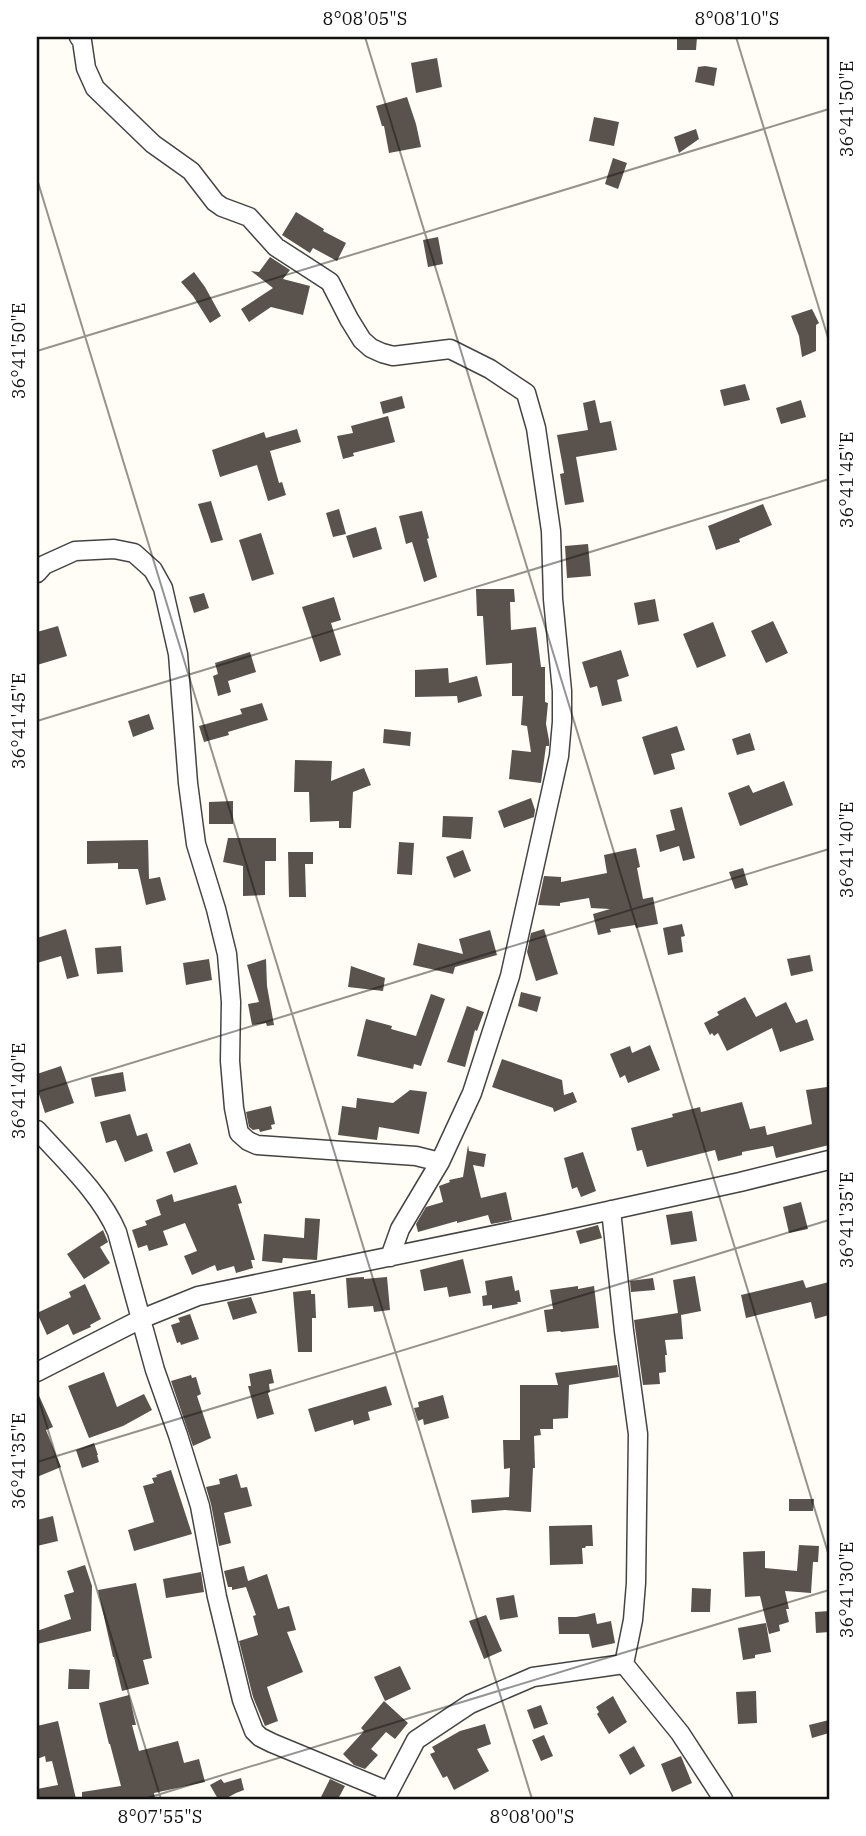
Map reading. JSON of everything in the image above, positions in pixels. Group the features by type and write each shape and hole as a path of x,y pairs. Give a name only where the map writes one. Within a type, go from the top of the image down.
{"street":[{"path":"79,37 86,68 95,88 153,144 191,171 215,202 248,216 276,247 330,282 349,320 362,340 371,348 393,356 450,349 490,369 526,393 532,408 551,531 562,691 559,756 510,976 472,1093 440,1162 400,1229 390,1256"},
{"path":"37,573 44,565 75,551 114,549 134,553 153,570 163,588 178,654 188,783 196,844 227,954 230,1062 239,1133 257,1145 416,1156 440,1162"},
{"path":"40,1140 97,1199 114,1224 155,1370 200,1506 242,1700 254,1731 260,1737 387,1795 416,1740 470,1704 533,1677 624,1664"},
{"path":"37,1372 141,1319 198,1296 611,1210 829,1160"},
{"path":"611,1210 638,1434 636,1583 633,1620 624,1664"},
{"path":"624,1664 680,1733 723,1799"}],"building":[{"path":"677,37 697,37 696,50 677,50"},
{"path":"437,58 442,87 416,93 411,63"},
{"path":"698,67 717,68 714,86 695,82"},
{"path":"407,97 421,147 389,153 384,126 376,106"},
{"path":"594,117 619,122 614,146 589,141"},
{"path":"696,129 699,139 679,153 674,137"},
{"path":"613,158 627,163 618,189 605,184"},
{"path":"296,212 346,243 337,261 313,248 310,253 282,235"},
{"path":"438,237 443,264 428,267 423,240"},
{"path":"270,257 290,270 283,279 310,286 303,315 271,307 249,322 241,309 273,288 251,271 259,272"},
{"path":"194,272 221,316 210,323 181,282"},
{"path":"812,309 819,323 816,325 816,351 802,357 799,336 791,316"},
{"path":"745,384 750,400 724,406 720,390"},
{"path":"402,396 405,408 383,414 380,402"},
{"path":"595,400 600,423 611,421 617,450 576,457 584,502 565,505 560,474 564,473 557,435 588,430 583,403"},
{"path":"801,400 806,417 781,424 776,408"},
{"path":"388,416 395,442 353,453 354,456 343,459 337,436 353,433 351,426"},
{"path":"297,429 301,442 270,451 279,483 282,482 286,495 268,501 257,465 220,477 212,450 264,432 266,438"},
{"path":"211,501 223,540 211,543 198,504"},
{"path":"763,504 772,525 739,539 740,542 716,550 708,526"},
{"path":"339,509 346,534 333,537 326,513"},
{"path":"422,511 437,577 424,582 412,542 406,544 399,516"},
{"path":"376,527 382,549 353,558 346,536"},
{"path":"261,533 274,574 252,581 239,540"},
{"path":"588,544 591,576 567,578 565,546"},
{"path":"476,589 514,589 515,602 510,602 511,630 536,627 541,667 545,667 545,702 548,703 546,724 549,746 546,746 541,783 509,779 512,750 531,752 527,726 521,725 523,696 512,696 512,663 486,665 483,616 477,616"},
{"path":"204,593 209,608 194,613 189,597"},
{"path":"334,597 341,620 331,623 341,655 320,662 302,607"},
{"path":"655,599 659,621 638,625 634,603"},
{"path":"773,621 788,653 766,663 751,631"},
{"path":"713,622 726,656 697,668 683,634"},
{"path":"58,626 67,656 37,665 37,632"},
{"path":"621,650 629,676 617,680 622,701 602,706 597,686 590,688 582,662"},
{"path":"250,652 256,672 228,681 231,692 218,696 213,676 218,674 215,663"},
{"path":"448,668 449,683 477,676 482,696 458,703 457,696 415,697 415,670"},
{"path":"262,703 268,720 204,742 199,726 242,714 240,709"},
{"path":"149,714 154,729 133,737 128,721"},
{"path":"677,726 685,750 671,754 675,769 654,775 642,737"},
{"path":"384,729 411,732 410,746 383,743"},
{"path":"750,733 755,750 737,755 732,739"},
{"path":"295,760 332,761 331,781 364,768 371,785 353,792 351,828 339,828 339,821 310,822 309,792 294,792"},
{"path":"784,781 793,805 740,826 728,793 749,785 753,793"},
{"path":"531,798 534,817 504,828 498,811"},
{"path":"233,801 233,824 209,824 209,802"},
{"path":"682,807 695,858 683,861 679,846 660,852 656,835 675,830 670,810"},
{"path":"443,816 473,817 471,839 442,837"},
{"path":"228,838 276,838 276,861 265,861 265,895 243,896 243,866 223,862"},
{"path":"148,840 149,879 160,877 166,900 146,905 138,869 118,869 118,863 87,864 87,841"},
{"path":"399,842 414,843 412,875 397,874"},
{"path":"636,848 643,899 653,897 658,924 610,929 611,932 598,935 593,914 610,909 591,908 589,898 560,903 560,906 538,905 544,876 561,877 561,882 607,873 604,855"},
{"path":"463,850 471,871 454,878 446,857"},
{"path":"288,852 313,852 313,864 305,864 306,897 289,897"},
{"path":"743,868 748,885 735,889 729,872"},
{"path":"682,924 685,936 681,937 683,952 668,955 663,928"},
{"path":"66,929 79,976 67,979 61,956 37,963 37,938"},
{"path":"544,929 558,974 536,981 527,952 531,933"},
{"path":"490,930 497,955 455,967 453,974 413,965 418,943 463,954 459,939"},
{"path":"121,946 123,972 97,974 95,948"},
{"path":"810,955 813,971 791,976 787,959"},
{"path":"209,959 212,980 186,985 183,963"},
{"path":"266,959 267,986 274,1025 252,1025 248,1004 259,1002 247,965"},
{"path":"351,966 385,978 383,991 348,987"},
{"path":"521,992 541,997 537,1012 518,1006"},
{"path":"431,994 445,999 421,1066 414,1064 413,1069 357,1056 366,1019 416,1036"},
{"path":"745,997 756,1017 786,1002 796,1023 807,1019 814,1040 780,1052 772,1028 727,1051 718,1033 710,1035 704,1023 719,1015 717,1012"},
{"path":"467,1006 484,1012 477,1031 475,1030 465,1067 447,1062"},
{"path":"650,1045 660,1070 628,1083 625,1075 620,1078 610,1054 630,1046 632,1053"},
{"path":"502,1059 562,1080 564,1095 573,1092 577,1102 554,1112 553,1108 492,1087"},
{"path":"61,1066 74,1103 45,1113 37,1088 37,1074"},
{"path":"123,1072 126,1091 95,1097 91,1078"},
{"path":"827,1087 829,1145 776,1158 773,1146 742,1152 742,1155 718,1161 715,1150 647,1167 642,1150 637,1151 631,1128 700,1107 701,1112 742,1102 750,1129 765,1126 767,1135 812,1124 806,1090"},
{"path":"410,1090 427,1092 419,1134 379,1127 377,1140 338,1135 342,1106 356,1108 357,1098 393,1103"},
{"path":"271,1106 275,1124 271,1125 272,1129 260,1132 259,1129 253,1130 249,1127 246,1112"},
{"path":"130,1114 137,1136 147,1133 153,1151 125,1162 116,1140 106,1143 100,1122"},
{"path":"190,1143 198,1164 174,1173 166,1152"},
{"path":"468,1145 469,1151 486,1154 484,1167 473,1165 481,1198 506,1192 512,1220 491,1224 488,1215 418,1232 416,1224 426,1207 443,1202 439,1186 450,1182 449,1180 463,1177"},
{"path":"583,1152 596,1191 581,1197 577,1187 572,1189 564,1158"},
{"path":"236,1185 242,1203 238,1204 255,1260 251,1260 253,1268 236,1273 234,1266 217,1271 215,1265 192,1275 184,1256 197,1251 185,1223 163,1231 168,1245 149,1251 147,1245 138,1248 132,1230 147,1225 145,1221 161,1215 156,1200 172,1194 174,1202"},
{"path":"801,1202 808,1229 789,1233 783,1207"},
{"path":"692,1211 697,1241 671,1245 666,1215"},
{"path":"305,1218 320,1219 317,1260 283,1258 282,1263 262,1261 264,1234 304,1238"},
{"path":"598,1225 602,1238 580,1244 576,1231"},
{"path":"103,1230 108,1242 100,1247 110,1263 84,1279 67,1254"},
{"path":"463,1259 471,1293 449,1297 447,1287 424,1291 420,1270"},
{"path":"512,1276 521,1302 492,1309 492,1305 483,1306 482,1296 487,1295 485,1281"},
{"path":"695,1276 701,1311 681,1315 683,1339 665,1340 666,1372 659,1373 660,1384 643,1385 634,1320 678,1313 673,1280"},
{"path":"387,1277 390,1310 374,1312 373,1306 348,1308 346,1278"},
{"path":"653,1278 655,1290 631,1292 630,1281"},
{"path":"803,1280 806,1288 829,1282 829,1315 815,1319 811,1302 746,1318 741,1295"},
{"path":"85,1284 101,1319 73,1335 68,1324 47,1335 37,1313 71,1297 69,1292"},
{"path":"578,1286 578,1289 594,1286 599,1328 547,1332 544,1310 553,1309 550,1290"},
{"path":"311,1290 311,1294 315,1294 316,1318 312,1318 312,1352 298,1352 293,1292"},
{"path":"251,1297 257,1313 233,1320 227,1302"},
{"path":"190,1314 199,1339 181,1345 180,1342 177,1343 171,1325 180,1322 178,1318"},
{"path":"617,1365 619,1377 569,1385 568,1418 553,1419 553,1429 540,1429 541,1435 534,1436 535,1468 531,1512 505,1510 472,1513 471,1500 509,1497 510,1468 504,1469 503,1440 520,1440 520,1385 558,1385 555,1373"},
{"path":"271,1369 274,1383 269,1384 268,1393 274,1414 257,1419 248,1386 251,1386 249,1374"},
{"path":"104,1372 117,1407 144,1394 152,1410 123,1426 89,1438 68,1386"},
{"path":"191,1375 192,1378 196,1377 201,1394 197,1396 211,1438 193,1446 171,1381"},
{"path":"386,1386 392,1405 368,1412 370,1420 354,1425 353,1420 315,1432 308,1409"},
{"path":"37,1391 53,1427 46,1430 61,1467 37,1477"},
{"path":"443,1395 449,1418 424,1425 423,1419 418,1421 414,1408 419,1407 418,1402"},
{"path":"94,1443 99,1462 82,1468 76,1450"},
{"path":"171,1470 192,1534 134,1551 128,1530 154,1522 143,1486 154,1483 152,1478 157,1477 156,1475"},
{"path":"237,1474 241,1488 247,1487 252,1506 224,1513 231,1543 219,1546 206,1487 220,1484 219,1479"},
{"path":"789,1499 814,1499 813,1511 789,1511"},
{"path":"53,1516 58,1541 37,1546 37,1520"},
{"path":"592,1525 593,1546 582,1548 583,1564 550,1565 549,1526"},
{"path":"799,1545 819,1546 818,1562 813,1562 811,1593 785,1591 789,1622 779,1625 780,1631 769,1634 760,1596 745,1597 743,1552 765,1551 765,1568 797,1571"},
{"path":"85,1565 92,1586 91,1631 37,1644 37,1631 71,1619 64,1595 74,1592 67,1571"},
{"path":"244,1566 248,1581 267,1574 278,1609 289,1606 296,1630 287,1632 303,1672 267,1687 278,1721 265,1726 253,1697 239,1641 258,1635 253,1616 256,1615 246,1587 232,1590 232,1587 228,1587 224,1571"},
{"path":"201,1572 204,1592 166,1598 163,1579"},
{"path":"136,1583 152,1658 143,1660 149,1684 122,1691 98,1590"},
{"path":"692,1588 711,1589 710,1612 691,1612"},
{"path":"514,1595 518,1617 500,1620 496,1598"},
{"path":"829,1611 829,1632 816,1633 815,1612"},
{"path":"595,1613 597,1624 611,1621 615,1643 592,1648 589,1634 559,1634 558,1617"},
{"path":"486,1615 502,1651 484,1659 469,1621"},
{"path":"766,1623 771,1652 743,1660 738,1628"},
{"path":"400,1666 411,1689 385,1701 374,1677"},
{"path":"69,1669 90,1670 89,1689 68,1689"},
{"path":"756,1691 757,1723 738,1724 736,1692"},
{"path":"129,1695 136,1725 132,1725 139,1751 178,1741 184,1763 199,1759 205,1782 154,1793 155,1799 82,1799 82,1792 121,1786 99,1703"},
{"path":"613,1696 627,1722 609,1734 597,1714 599,1712 596,1707"},
{"path":"384,1701 408,1723 395,1739 386,1732 371,1749 378,1755 365,1769 354,1765 343,1754 364,1731 361,1728"},
{"path":"541,1705 548,1724 534,1729 527,1710"},
{"path":"829,1720 829,1733 812,1738 809,1725"},
{"path":"58,1721 76,1799 37,1799 37,1789 58,1785 52,1761 46,1762 45,1756 37,1759 37,1726"},
{"path":"485,1724 491,1744 477,1749 489,1771 454,1790 447,1776 443,1778 430,1754 435,1752 432,1747 460,1731"},
{"path":"544,1735 553,1756 541,1761 532,1740"},
{"path":"634,1746 645,1766 630,1775 619,1755"},
{"path":"681,1756 692,1783 672,1792 661,1764"},
{"path":"241,1778 244,1790 225,1799 218,1799 210,1785 221,1779 224,1783"},
{"path":"330,1779 345,1786 338,1799 320,1799"}]}
